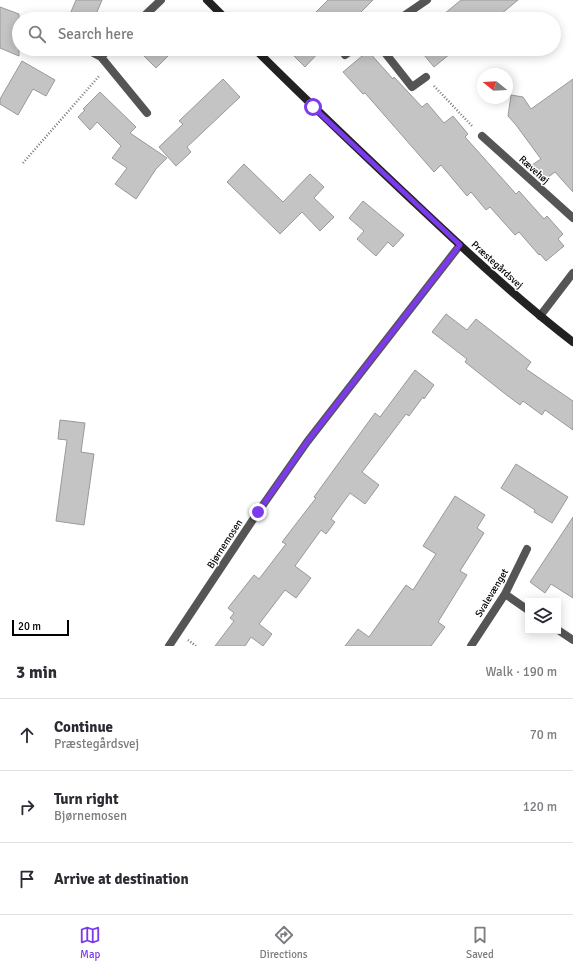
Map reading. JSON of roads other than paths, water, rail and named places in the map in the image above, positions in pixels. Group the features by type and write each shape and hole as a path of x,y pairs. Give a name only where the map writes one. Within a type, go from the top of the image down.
{"street":[{"path":"148,12 161,0"},
{"path":"207,0 219,12"},
{"path":"409,12 427,0"},
{"name":"Præstegårdsvej","path":"263,56 313,107 460,245 540,316 573,342"},
{"path":"388,56 412,87 426,77"},
{"path":"101,57 147,113"},
{"name":"Rævehøj","path":"482,136 573,218"},
{"name":"Bjørnemosen","path":"169,646 258,512 307,442 460,245"},
{"path":"540,316 573,273"},
{"name":"Svalevænget","path":"471,646 505,594 527,549"},
{"path":"505,594 525,608"},
{"path":"561,632 573,640"}]}
